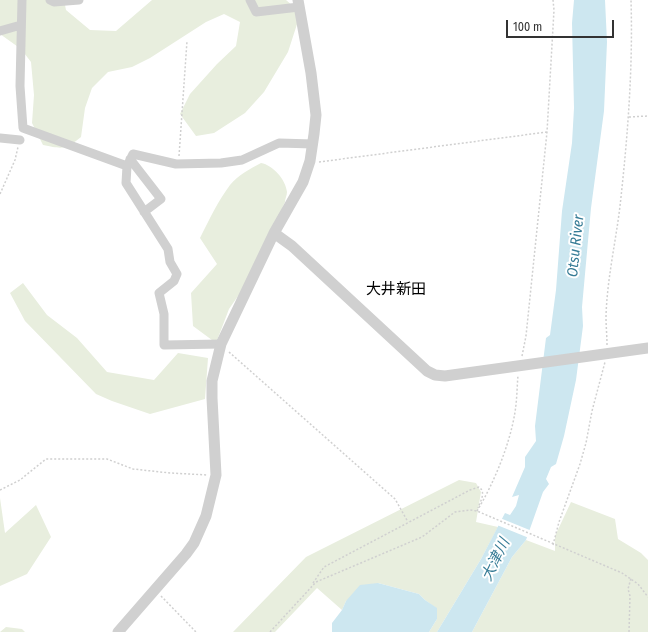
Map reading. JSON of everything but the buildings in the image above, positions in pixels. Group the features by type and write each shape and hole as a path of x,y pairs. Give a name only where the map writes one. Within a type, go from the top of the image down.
{"street":[{"path":"22,0 20,86 23,128 128,162 161,199 144,212"},
{"path":"50,0 54,2 79,0"},
{"path":"118,632 186,554 197,536 206,516 216,475 212,381 221,344 274,233 303,182 310,161 316,114 314,94 298,4 256,12 250,0"},
{"path":"0,31 21,25"},
{"path":"0,138 20,140"},
{"path":"221,344 164,345 164,314 159,293 174,281 177,274 170,262 168,249 126,183 128,162 133,154 178,164 222,163 242,160 279,143 313,144"},
{"path":"274,233 292,246 427,371 435,375 445,376 648,348"}],"path":[{"path":"477,511 488,494 495,477 510,435 515,412 520,366 526,336 547,132 554,10 553,0"},
{"path":"553,545 559,522 582,457 592,411 608,354 606,317 621,198 628,117 632,35 631,0"},
{"path":"178,164 187,41"},
{"path":"628,117 648,116"},
{"path":"310,161 316,163 547,132"},
{"path":"0,194 16,160 20,140"},
{"path":"221,344 394,499 408,522"},
{"path":"0,490 20,480 46,459 107,459 133,469 170,473 216,475"},
{"path":"270,632 311,586 324,567 479,486 483,492 477,511"},
{"path":"311,586 322,579 422,537 455,512 470,510 477,511 553,545 622,573 631,578 644,590 648,597"},
{"path":"629,632 630,596 628,589 631,578"},
{"path":"156,590 196,632"}],"green space":[{"path":"0,0 64,0 66,10 90,30 116,31 152,0 286,0 293,6 299,18 288,52 264,92 245,113 214,133 196,136 180,114 190,94 217,64 236,46 240,22 224,14 206,22 150,58 132,67 108,72 92,88 85,108 81,137 71,144 60,148 43,145 32,123 34,95 31,62 21,49 0,34"},
{"path":"261,163 266,164 274,170 281,178 287,192 285,202 245,286 229,309 216,343 193,326 191,293 217,264 200,238 218,204 233,181 240,175"},
{"path":"23,283 47,315 77,338 107,372 154,380 178,353 208,358 205,399 150,414 96,394 25,321 10,293"},
{"path":"459,480 476,483 481,492 476,522 498,527 481,559 437,632 429,632 437,619 436,608 419,594 378,583 346,601 342,610 317,588 275,632 233,632 306,557"},
{"path":"0,498 5,533 36,505 51,537 27,574 0,586"},
{"path":"571,502 615,519 618,539 641,553 648,560 648,632 472,632 512,557 526,540 555,551 555,536"},
{"path":"6,627 22,629 25,632 0,632"}],"water":[{"path":"574,0 605,0 607,42 604,111 591,208 582,307 583,326 576,380 564,436 556,464 551,467 546,479 549,484 543,492 526,540 512,557 472,632 437,632 481,559 505,513 510,515 516,506 519,495 512,497 525,467 525,457 536,441 535,426 546,338 550,335 556,290 562,211 572,143 574,108 572,23"},
{"path":"378,583 419,594 437,608 437,619 429,632 332,632 332,623 342,610 346,601 360,585"}],"pier":[{"path":"500,518 532,531 529,538 497,525"}],"district":[{"name":"大井新田","path":"396,290"}],"water label":[{"name":"Otsu River","path":"576,246"},
{"name":"大津川","path":"496,560"}]}
